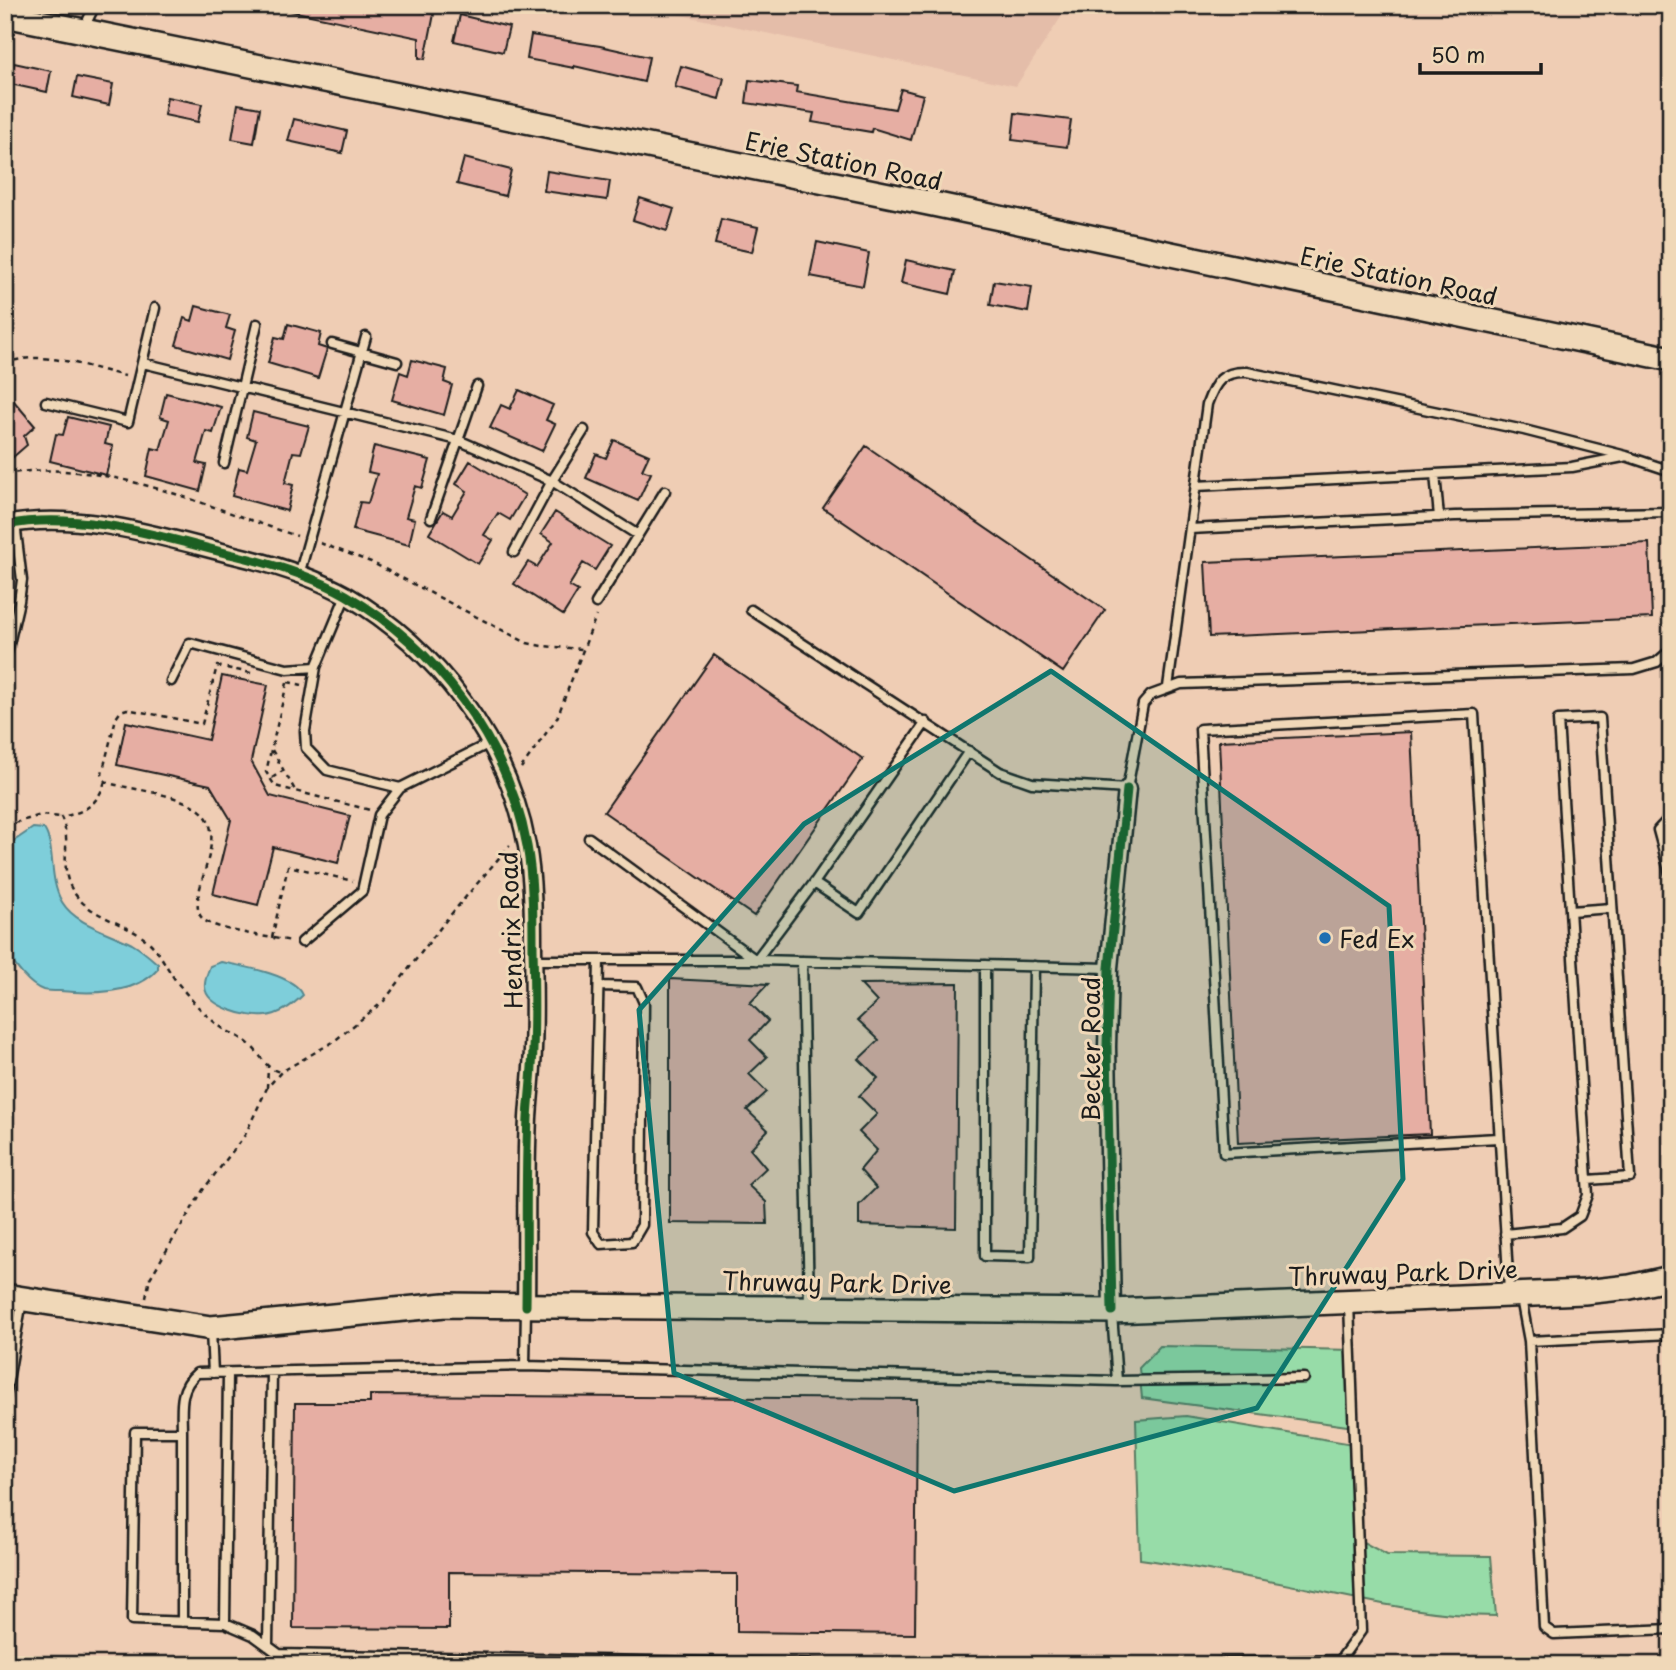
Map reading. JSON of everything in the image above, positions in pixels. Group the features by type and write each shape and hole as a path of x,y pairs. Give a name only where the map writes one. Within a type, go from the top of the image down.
{"main road":[{"name":"Erie Station Road","path":"11,13 83,32 974,213 1671,359"},
{"name":"Thruway Park Drive","path":"14,1297 211,1328 445,1305 1112,1311 1584,1292 1630,1287 1671,1278"}],"street":[{"name":"Hendrix Road","path":"10,524 58,521 100,524 264,562 346,595 398,632 424,655 449,682 490,743 506,776 525,836 531,877 534,960 533,1065 528,1118 526,1306"},
{"name":"Becker Road","path":"1112,1311 1107,1047 1109,968 1127,789"}],"lane":[{"path":"83,32 94,5"},
{"path":"46,402 128,422 155,308"},
{"path":"224,463 257,324"},
{"path":"299,575 366,337"},
{"path":"332,344 397,362"},
{"path":"143,363 458,439 552,481 638,535"},
{"path":"1168,687 1207,404 1218,380 1225,374 1237,372 1524,430 1626,456 1671,471"},
{"path":"432,518 477,386"},
{"path":"514,552 552,481 584,430"},
{"path":"1196,486 1572,467 1626,456"},
{"path":"1435,474 1439,517"},
{"path":"596,603 665,491"},
{"path":"1190,529 1439,517 1671,512"},
{"path":"5,661 22,580 10,524"},
{"path":"346,595 316,667 304,731 306,748 327,771 400,788"},
{"path":"751,610 1000,772 1032,783 1127,789 1143,704 1151,695 1168,687 1181,684 1634,669 1657,662 1671,650"},
{"path":"171,681 190,643 288,668 316,667"},
{"path":"1498,1138 1224,1153 1200,729 1474,714 1505,1234 1515,1294 1529,1340 1544,1627 1554,1634 1671,1629"},
{"path":"1505,1234 1562,1228 1580,1216 1588,1195 1558,720 1600,718 1630,1178 1588,1180"},
{"path":"756,960 814,883 926,722"},
{"path":"302,942 362,891 379,815 400,788 490,743"},
{"path":"814,883 859,913 969,751"},
{"path":"1671,816 1658,830 1671,878"},
{"path":"589,838 756,960"},
{"path":"1570,911 1612,908"},
{"path":"534,960 756,960 1109,968"},
{"path":"599,961 593,1232 601,1244 632,1242 642,1225 644,1003 637,988 599,986"},
{"path":"802,961 809,1308"},
{"path":"985,965 985,1256 1030,1257 1034,966"},
{"path":"5,1398 14,1297"},
{"path":"1145,1665 1340,1660 1362,1631 1349,1300"},
{"path":"525,1366 526,1306"},
{"path":"1112,1311 1117,1381"},
{"path":"211,1328 212,1373"},
{"path":"1529,1340 1671,1334"},
{"path":"182,1622 182,1394 187,1382 198,1373 525,1366 1117,1381 1304,1378"},
{"path":"268,1646 272,1372"},
{"path":"225,1623 228,1373"},
{"path":"182,1432 135,1432 132,1620 225,1623 253,1635 279,1654 867,1665"}],"path":[{"path":"5,363 30,357 52,359 139,379"},
{"path":"5,474 63,470 137,484 194,500 371,562 527,643 582,649"},
{"path":"506,776 523,768 557,718 599,611 593,607 596,603"},
{"path":"5,826 41,815 61,817 90,807 100,794 105,780 102,774 116,718 121,711 127,709 202,724 217,666 252,674"},
{"path":"312,687 287,681 266,772 275,786 370,810"},
{"path":"271,750 296,792"},
{"path":"271,779 284,770"},
{"path":"105,780 183,801 202,813 211,830 211,841 197,906 198,912 207,922 271,938 302,942"},
{"path":"61,817 68,837 65,868 75,894 86,905 127,927 152,945 181,988 219,1025 250,1044 268,1067 281,1072"},
{"path":"143,1318 150,1278 203,1190 245,1135 267,1088 281,1072 333,1042 384,1001 492,865 510,845 525,836"},
{"path":"271,938 288,866 364,884"},
{"path":"267,1088 268,1067"}],"highlighted area":[{"path":"1051,671 1389,906 1403,1179 1257,1408 954,1491 674,1373 639,1010 804,824"}],"shaded area":[{"path":"14,5 76,5 69,17"},
{"path":"634,5 1069,5 1016,86"}],"green space":[{"path":"1160,1346 1354,1350 1355,1427 1142,1398 1139,1368"},
{"path":"1186,1416 1353,1444 1361,1541 1387,1555 1491,1556 1496,1616 1449,1614 1402,1607 1140,1559 1136,1420"}],"water":[{"path":"33,828 44,829 48,836 55,883 68,910 84,922 132,944 149,956 158,964 158,969 149,978 112,991 49,991 32,984 17,968 5,951 5,847"},
{"path":"221,962 279,977 298,988 303,995 275,1014 258,1016 229,1010 213,1000 205,987 210,966"}],"building":[{"path":"292,5 392,5 434,14 425,59 419,58 419,38 291,11"},
{"path":"460,15 509,27 503,52 454,41"},
{"path":"531,35 649,57 644,82 574,66 527,59"},
{"path":"14,63 51,71 47,92 10,84"},
{"path":"681,66 724,78 719,99 675,87"},
{"path":"77,77 113,84 109,105 73,97"},
{"path":"749,80 797,86 796,92 895,109 901,89 923,95 911,140 872,128 871,132 812,122 814,113 746,103"},
{"path":"167,97 202,104 198,122 164,115"},
{"path":"238,104 260,108 254,143 232,139"},
{"path":"1015,113 1071,120 1067,147 1012,140"},
{"path":"294,119 347,131 342,153 288,141"},
{"path":"464,158 511,170 505,196 457,184"},
{"path":"547,171 610,181 607,200 544,191"},
{"path":"640,198 674,209 667,231 633,220"},
{"path":"721,219 758,227 752,252 715,244"},
{"path":"817,242 869,253 863,286 810,276"},
{"path":"906,260 955,271 950,294 901,283"},
{"path":"994,281 1032,287 1028,312 990,305"},
{"path":"196,306 230,315 226,328 235,331 227,360 176,345 184,318 192,321"},
{"path":"288,324 321,333 318,346 327,349 318,378 268,363 275,337 284,339"},
{"path":"412,360 447,369 444,382 452,385 444,415 392,400 400,372 408,375"},
{"path":"519,390 553,405 546,420 555,424 542,451 490,428 501,405 510,409"},
{"path":"166,393 221,407 213,433 206,431 197,463 206,465 200,491 146,476 152,448 160,450 169,420 160,417"},
{"path":"13,400 35,426 24,436 27,445 5,464 5,406"},
{"path":"253,412 309,426 301,453 293,452 285,483 293,485 287,511 232,496 239,468 247,470 256,440 247,437"},
{"path":"68,417 109,427 105,444 113,446 106,475 50,461 56,434 63,435"},
{"path":"614,440 649,455 642,470 651,473 638,501 586,478 596,454 606,458"},
{"path":"374,446 430,460 422,488 415,486 406,517 415,519 409,545 353,530 360,502 368,503 377,474 368,472"},
{"path":"866,446 1105,610 1063,672 823,508"},
{"path":"470,461 525,495 510,520 498,513 484,535 493,540 478,564 429,534 443,511 452,516 467,491 456,484"},
{"path":"555,512 610,546 595,570 583,563 569,586 578,591 563,615 514,584 528,562 537,567 553,542 541,534"},
{"path":"1649,543 1652,618 1209,637 1205,562"},
{"path":"714,655 863,759 754,916 604,812"},
{"path":"222,676 268,685 251,761 270,796 350,816 338,863 273,847 258,905 213,894 231,820 210,785 117,765 126,722 208,740"},
{"name":"Fed Ex","path":"1411,732 1430,1134 1238,1143 1219,741"},
{"path":"670,979 768,984 750,1003 768,1021 750,1040 767,1057 749,1074 767,1092 747,1110 768,1130 750,1149 766,1168 748,1185 766,1202 767,1224 670,1223"},
{"path":"958,983 956,1228 859,1225 859,1205 876,1188 860,1170 877,1150 859,1132 877,1114 859,1096 878,1078 859,1059 879,1040 858,1020 877,1002 860,984"},
{"path":"370,1395 917,1399 915,1634 737,1632 737,1574 449,1572 449,1629 293,1628 295,1403 370,1403"}],"cycle path":[{"path":"5,525 34,521 92,523 150,534 306,576 346,595 379,617 410,642 464,701 504,770 518,808 530,871 534,1022 527,1141 526,1306"},
{"path":"1112,1311 1107,1047 1109,968 1127,789"}],"place":[{"name":"Fed Ex","path":"1325,938"}]}
